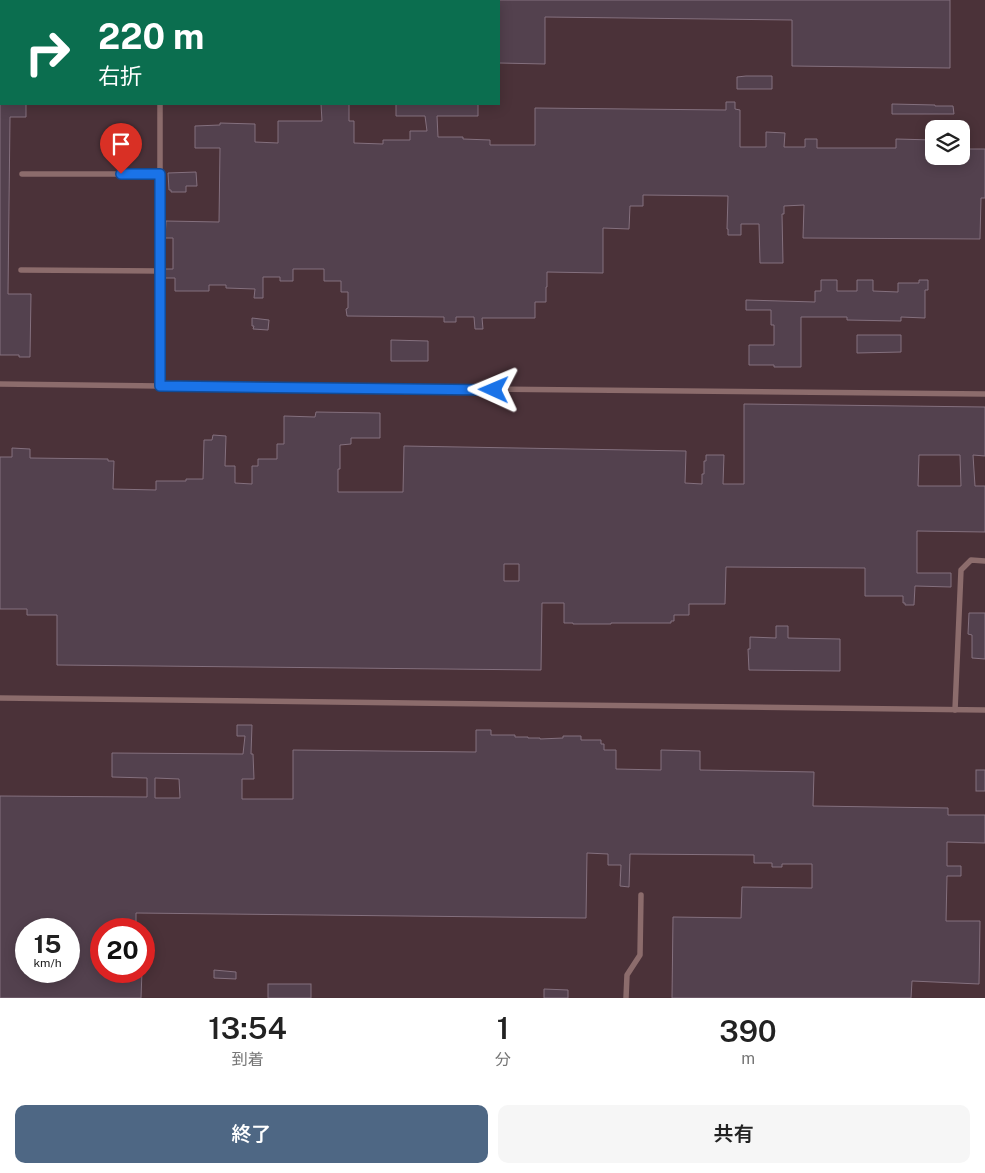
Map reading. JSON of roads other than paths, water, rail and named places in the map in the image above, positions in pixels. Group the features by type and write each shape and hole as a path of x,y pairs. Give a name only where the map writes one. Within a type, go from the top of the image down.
{"lane":[{"path":"160,105 160,386"},
{"path":"22,174 160,174"},
{"path":"21,270 160,271"},
{"path":"0,384 985,394"},
{"path":"955,710 961,570 971,560 985,561"},
{"path":"0,698 985,710"},
{"path":"626,998 627,975 640,956 641,895"}]}
